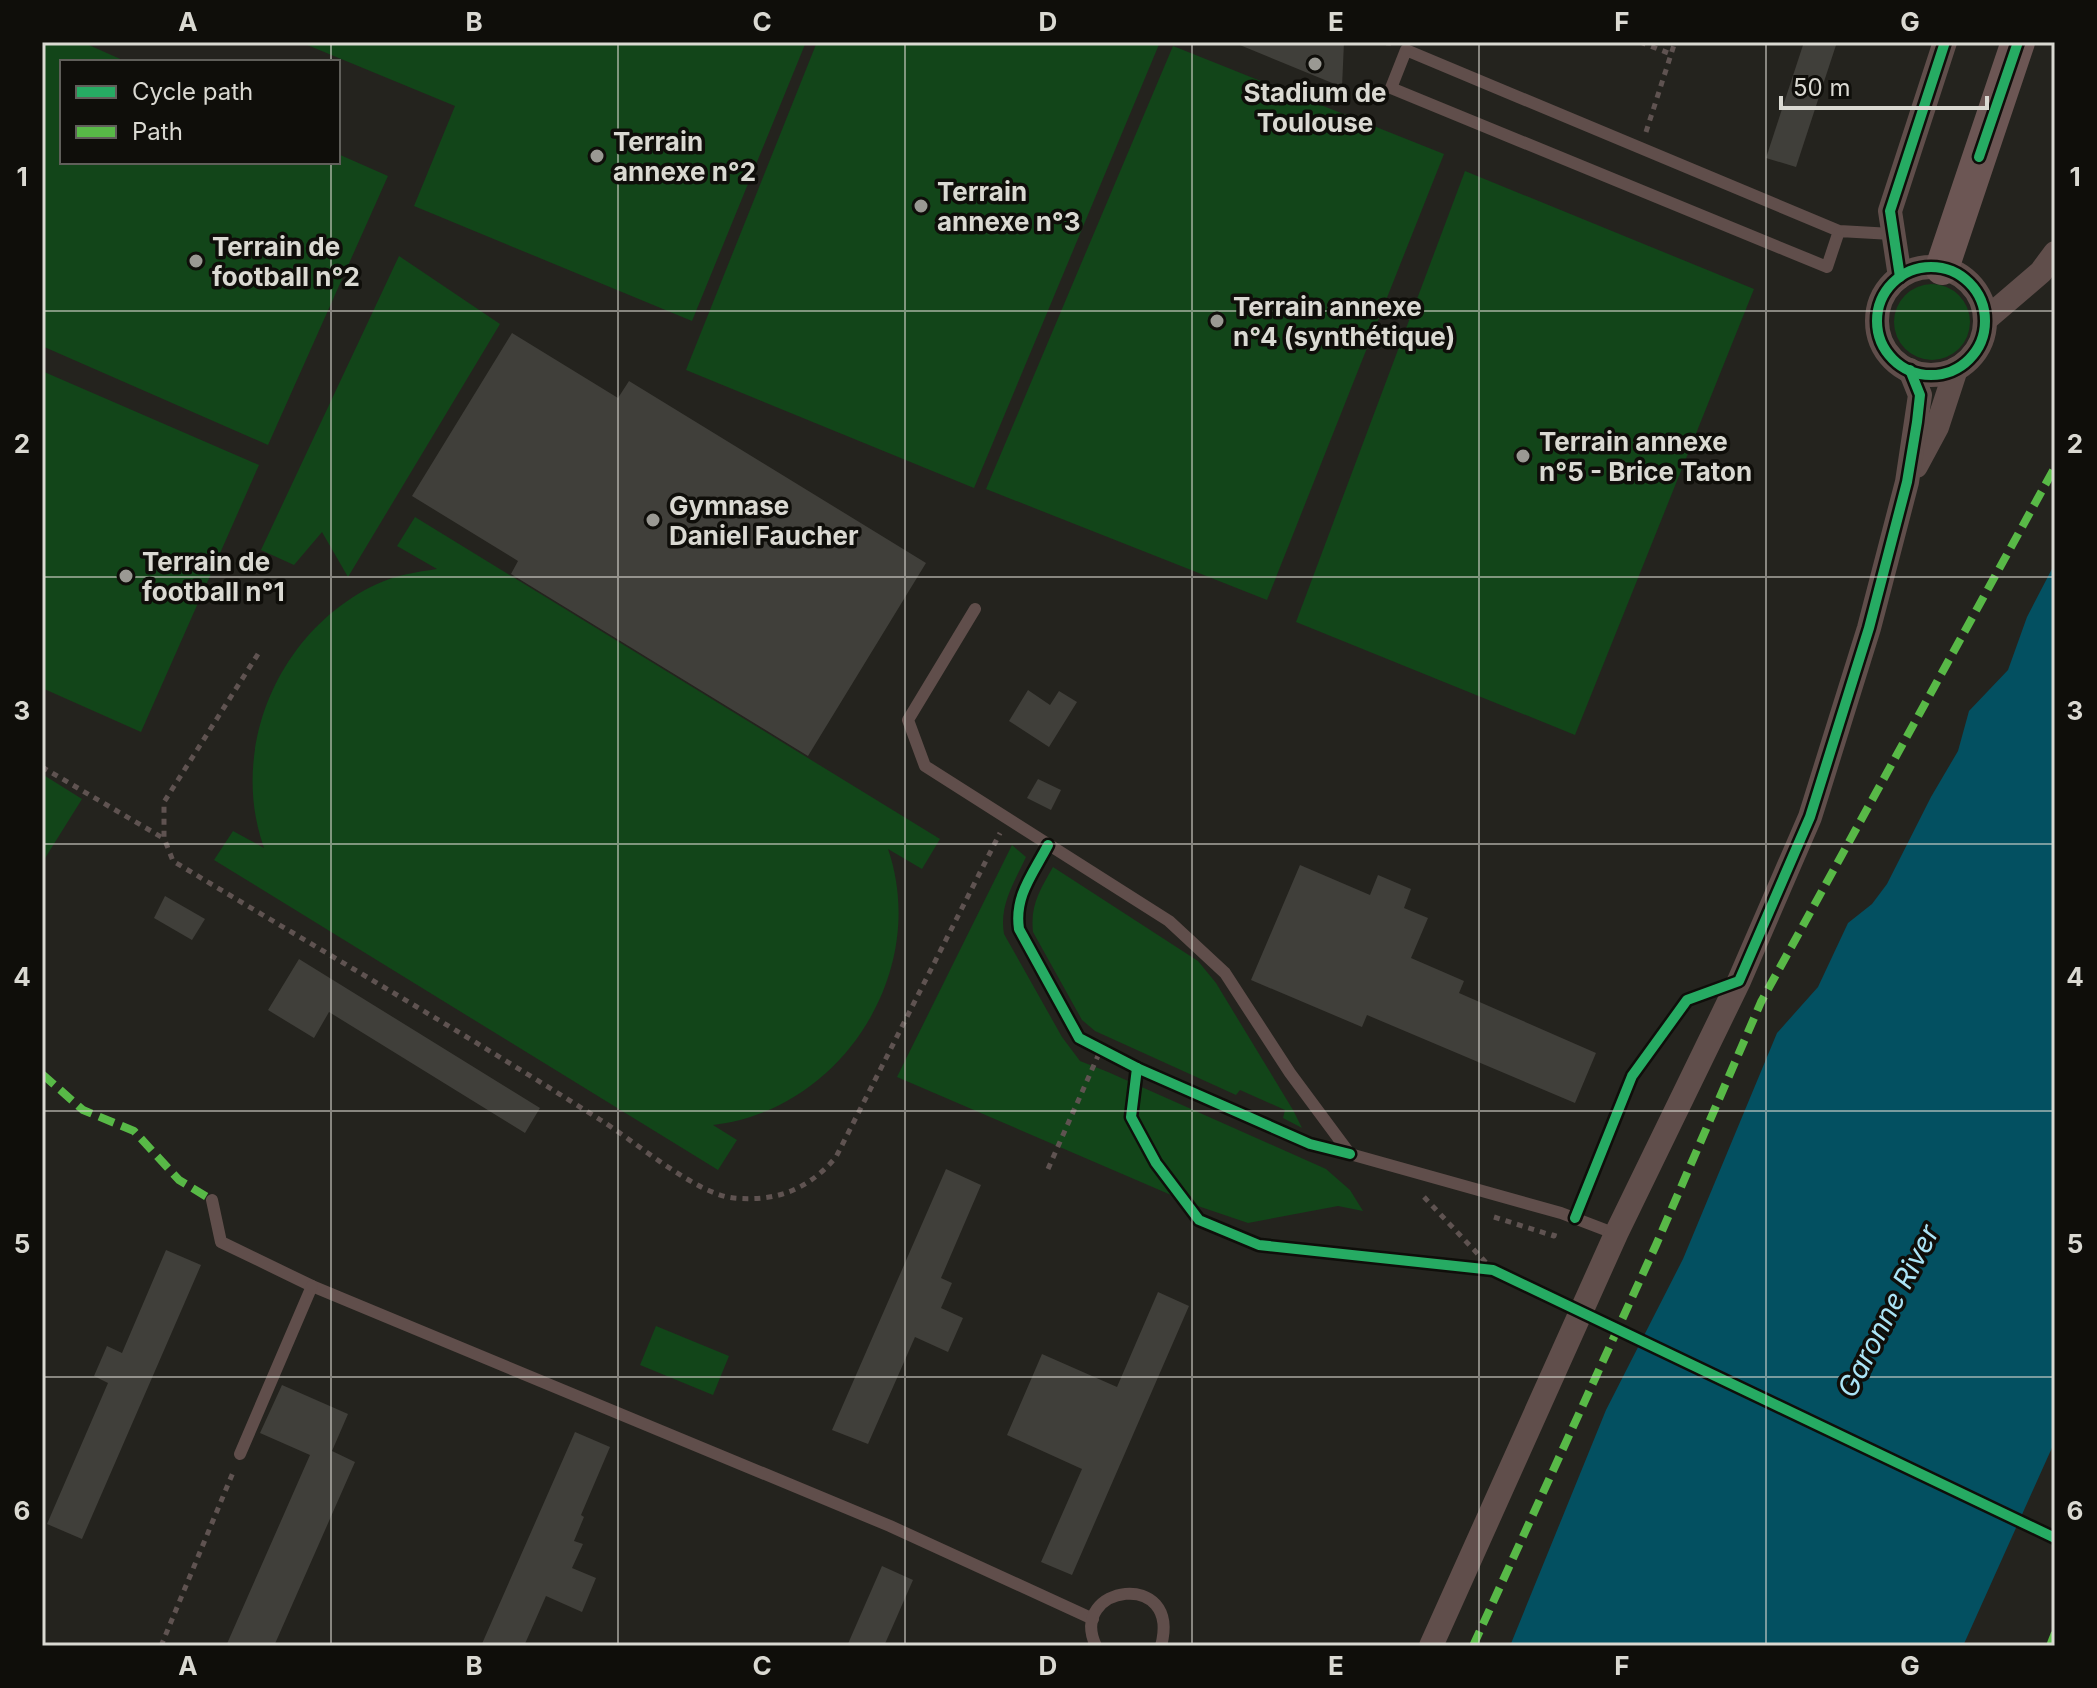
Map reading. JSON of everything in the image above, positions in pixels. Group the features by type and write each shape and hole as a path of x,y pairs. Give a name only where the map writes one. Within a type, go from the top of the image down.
{"main road":[{"path":"1942,268 2018,42"}],"street":[{"path":"1900,277 1890,211 1945,42"},
{"path":"1985,320 2041,272 2055,253"},
{"path":"1942,268 1959,275 1973,287 1982,302 1985,320 1983,335 1968,361 1941,374 1925,375 1893,360 1882,345 1877,326 1879,307 1887,290 1900,277 1914,270 1942,268"},
{"path":"1907,482 1937,427 1956,369"},
{"path":"1431,1646 1616,1234 1739,981 1810,817 1869,628 1907,482 1920,395 1910,370"}],"lane":[{"path":"1839,231 1827,267 1391,88 1406,50 1839,231 1892,234"},
{"path":"975,609 908,720 925,766 1169,921 1225,973 1290,1073 1350,1154 1561,1213 1616,1234"},
{"path":"212,1200 221,1242 312,1286 890,1526 1093,1619"},
{"path":"240,1454 312,1286"},
{"path":"1093,1645 1093,1619 1097,1609 1114,1595 1127,1592 1142,1595 1153,1602 1163,1615 1165,1628 1161,1646"}],"path":[{"path":"1640,42 1671,54"},
{"path":"1640,148 1675,42"},
{"path":"258,654 164,802 164,838 173,861 600,1119 691,1183 732,1198 772,1196 799,1190 823,1173 836,1157 1007,818"},
{"path":"42,767 164,838"},
{"path":"1048,1169 1101,1049"},
{"path":"1424,1197 1493,1270"},
{"path":"161,1646 240,1454"}],"green space":[{"name":"Terrain de football n°2","path":"42,42 82,42 122,60 60,60 60,164 340,164 340,155 388,176 268,445 42,346"},
{"name":"Terrain annexe n°2","path":"300,42 806,42 692,321 414,206 455,106"},
{"name":"Terrain annexe n°3","path":"817,42 1160,42 974,488 686,370"},
{"name":"Terrain annexe n°4 (synthétique)","path":"1173,46 1444,154 1267,600 986,489"},
{"name":"Terrain annexe n°5 - Brice Taton","path":"1465,171 1754,289 1575,735 1296,622"},
{"path":"399,256 500,324 348,577 322,532 294,565 261,550"},
{"path":"1932,284 1946,287 1959,295 1967,308 1970,322 1967,336 1959,349 1946,357 1932,360 1918,357 1905,349 1897,336 1894,322 1897,308 1905,295 1918,287"},
{"name":"Terrain de football n°1","path":"42,371 259,465 141,732 42,688"},
{"path":"415,517 940,839 922,869 888,849 898,895 897,941 885,986 865,1027 836,1063 801,1093 759,1114 713,1125 737,1140 718,1170 214,860 233,831 264,848 255,810 253,770 258,732 271,695 289,661 313,630 343,604 384,581 437,569 397,546"},
{"path":"42,774 82,799 42,863"},
{"path":"1012,845 1026,857 1006,904 1004,934 1062,1037 1080,1061 1326,1169 1350,1190 1363,1211 1338,1206 1248,1223 1192,1204 897,1077"},
{"path":"1053,867 1198,961 1216,983 1302,1128 1283,1118 1285,1110 1240,1090 1236,1095 1095,1031 1082,1020 1033,932 1035,906"},
{"path":"656,1326 729,1356 713,1395 640,1365"}],"water":[{"name":"Garonne River","path":"2055,563 2055,1441 1963,1646 1510,1646 1606,1410 1683,1259 1777,1033 1818,987 1848,923 1872,904 1887,884 1958,751 1969,711 2008,670 2027,617"}],"building":[{"name":"Stadium de Toulouse","path":"1344,42 1342,87 1235,43"},
{"path":"1804,42 1837,42 1796,167 1766,158"},
{"name":"Gymnase Daniel Faucher","path":"512,333 618,398 629,381 926,563 808,756 511,574 518,561 412,496"},
{"path":"1028,690 1050,705 1059,691 1077,702 1049,747 1009,721"},
{"path":"1038,779 1061,790 1051,810 1027,798"},
{"path":"1300,865 1370,895 1378,875 1411,889 1404,908 1428,918 1411,958 1464,981 1459,993 1596,1053 1575,1103 1367,1015 1362,1027 1251,980"},
{"path":"165,896 205,919 192,940 154,918"},
{"path":"299,959 540,1108 525,1133 329,1012 314,1038 268,1010"},
{"path":"946,1169 981,1185 941,1278 952,1283 941,1308 963,1318 948,1352 915,1337 868,1444 832,1430"},
{"path":"166,1250 201,1265 82,1539 47,1524 108,1383 94,1376 107,1346 122,1353"},
{"path":"1158,1292 1189,1306 1072,1575 1041,1562 1082,1469 1007,1435 1042,1354 1117,1387"},
{"path":"282,1385 348,1414 332,1451 355,1462 274,1646 226,1646 310,1455 260,1433"},
{"path":"575,1432 610,1447 581,1515 584,1517 574,1541 583,1544 572,1568 596,1578 582,1612 546,1596 524,1646 481,1646"},
{"path":"882,1566 913,1580 884,1646 847,1646"}],"marked path":[{"path":"1473,1646 1656,1245 1761,1002 2055,467"},
{"path":"42,1074 83,1110 134,1131 179,1180 212,1200"},
{"path":"2050,1646 2055,1633"}],"cycle path":[{"path":"1900,277 1890,211 1945,42"},
{"path":"1979,157 2018,42"},
{"path":"1931,267 1951,272 1969,283 1980,301 1985,321 1980,341 1969,359 1951,370 1931,375 1911,370 1893,359 1882,341 1877,321 1882,301 1893,283 1911,272 1931,267"},
{"path":"1575,1218 1632,1076 1687,1000 1739,981 1810,817 1869,628 1907,482 1920,395 1910,370"},
{"path":"1048,845 1022,896 1019,929 1079,1038 1137,1068 1310,1144 1350,1154"},
{"path":"1137,1068 1131,1117 1156,1163 1199,1220 1259,1245 1493,1270 2055,1538"}],"place":[{"name":"Stadium de Toulouse","path":"1315,64"},
{"name":"Terrain annexe n°2","path":"597,156"},
{"name":"Terrain annexe n°3","path":"921,206"},
{"name":"Terrain de football n°2","path":"196,261"},
{"name":"Terrain annexe n°4 (synthétique)","path":"1217,321"},
{"name":"Terrain annexe n°5 - Brice Taton","path":"1523,456"},
{"name":"Gymnase Daniel Faucher","path":"653,520"},
{"name":"Terrain de football n°1","path":"126,576"}]}
